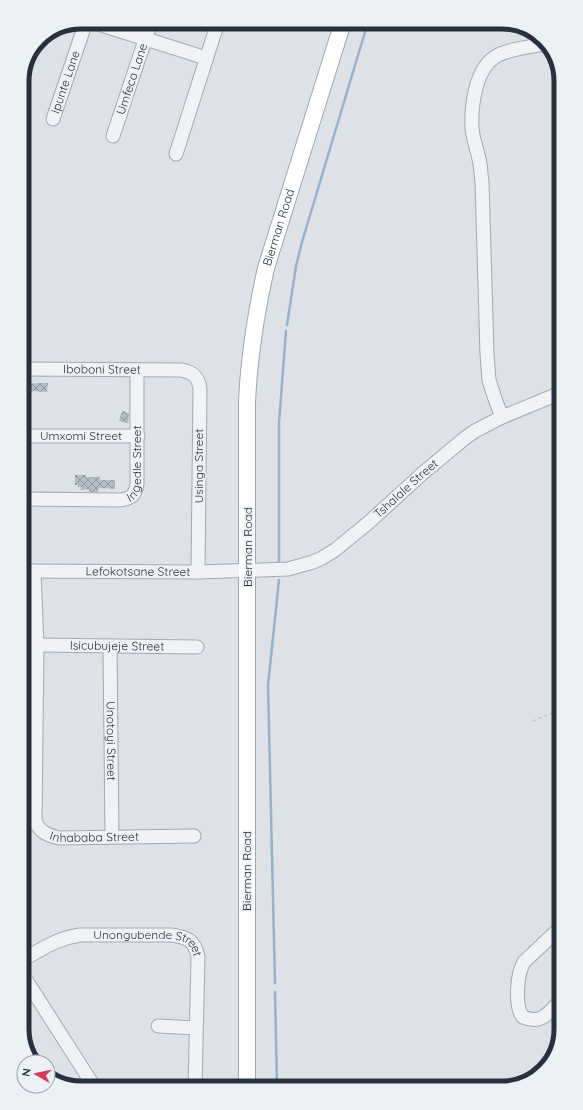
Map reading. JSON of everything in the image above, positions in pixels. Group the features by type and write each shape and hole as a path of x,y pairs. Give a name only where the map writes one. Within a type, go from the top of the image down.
{"main road":[{"name":"Bierman Road","path":"252,1081 249,359 257,308 266,268 341,29"},
{"name":"Bierman Road","path":"247,1081 250,571 252,394 254,359 270,269 345,29"}],"street":[{"name":"Ipunte Lane","path":"53,119 84,29"},
{"path":"116,29 206,58"},
{"name":"Umfeca Lane","path":"112,136 149,29"},
{"path":"176,154 216,29"},
{"path":"502,417 495,400 490,380 487,354 482,190 480,164 472,127 474,99 481,72 486,64 495,56 540,45"},
{"name":"Iboboni Street","path":"29,369 181,370"},
{"name":"Ingedle Street","path":"29,499 119,500 132,497 137,484 137,370"},
{"name":"Usinga Street","path":"181,370 193,373 199,382 198,572"},
{"name":"Tshalale Street","path":"250,571 288,569 302,566 322,558 358,531 465,438 502,417 554,396"},
{"name":"Umxomi Street","path":"29,436 138,436"},
{"name":"Lefokotsane Street","path":"29,571 250,571"},
{"name":"Inhababa Street","path":"29,571 37,645 35,820 37,826 42,832 59,838 194,836"},
{"name":"Isicubujeje Street","path":"37,645 198,648"},
{"name":"Unotoyi Street","path":"110,646 112,837"},
{"path":"554,933 524,962 520,968 518,988 519,1010 523,1017 536,1020 542,1019 554,1007"},
{"name":"Unongubende Street","path":"29,956 62,938 80,935 171,935 186,938 193,943 198,957 195,1081"},
{"path":"29,985 91,1081"},
{"path":"158,1026 196,1028"}],"path":[{"path":"533,721 554,712"}],"building":[{"path":"48,383 47,392 31,391 32,393 29,393 29,384"},
{"path":"122,411 129,413 128,423 119,421"},
{"path":"75,475 100,477 100,480 115,480 115,489 101,488 98,489 98,492 89,492 89,489 81,490 81,487 75,485"}],"waterway":[{"path":"287,325 296,266 302,242 366,29"},
{"path":"279,562 279,423 286,331"},
{"path":"275,983 268,685 279,580"},
{"path":"275,992 277,1081"}]}
